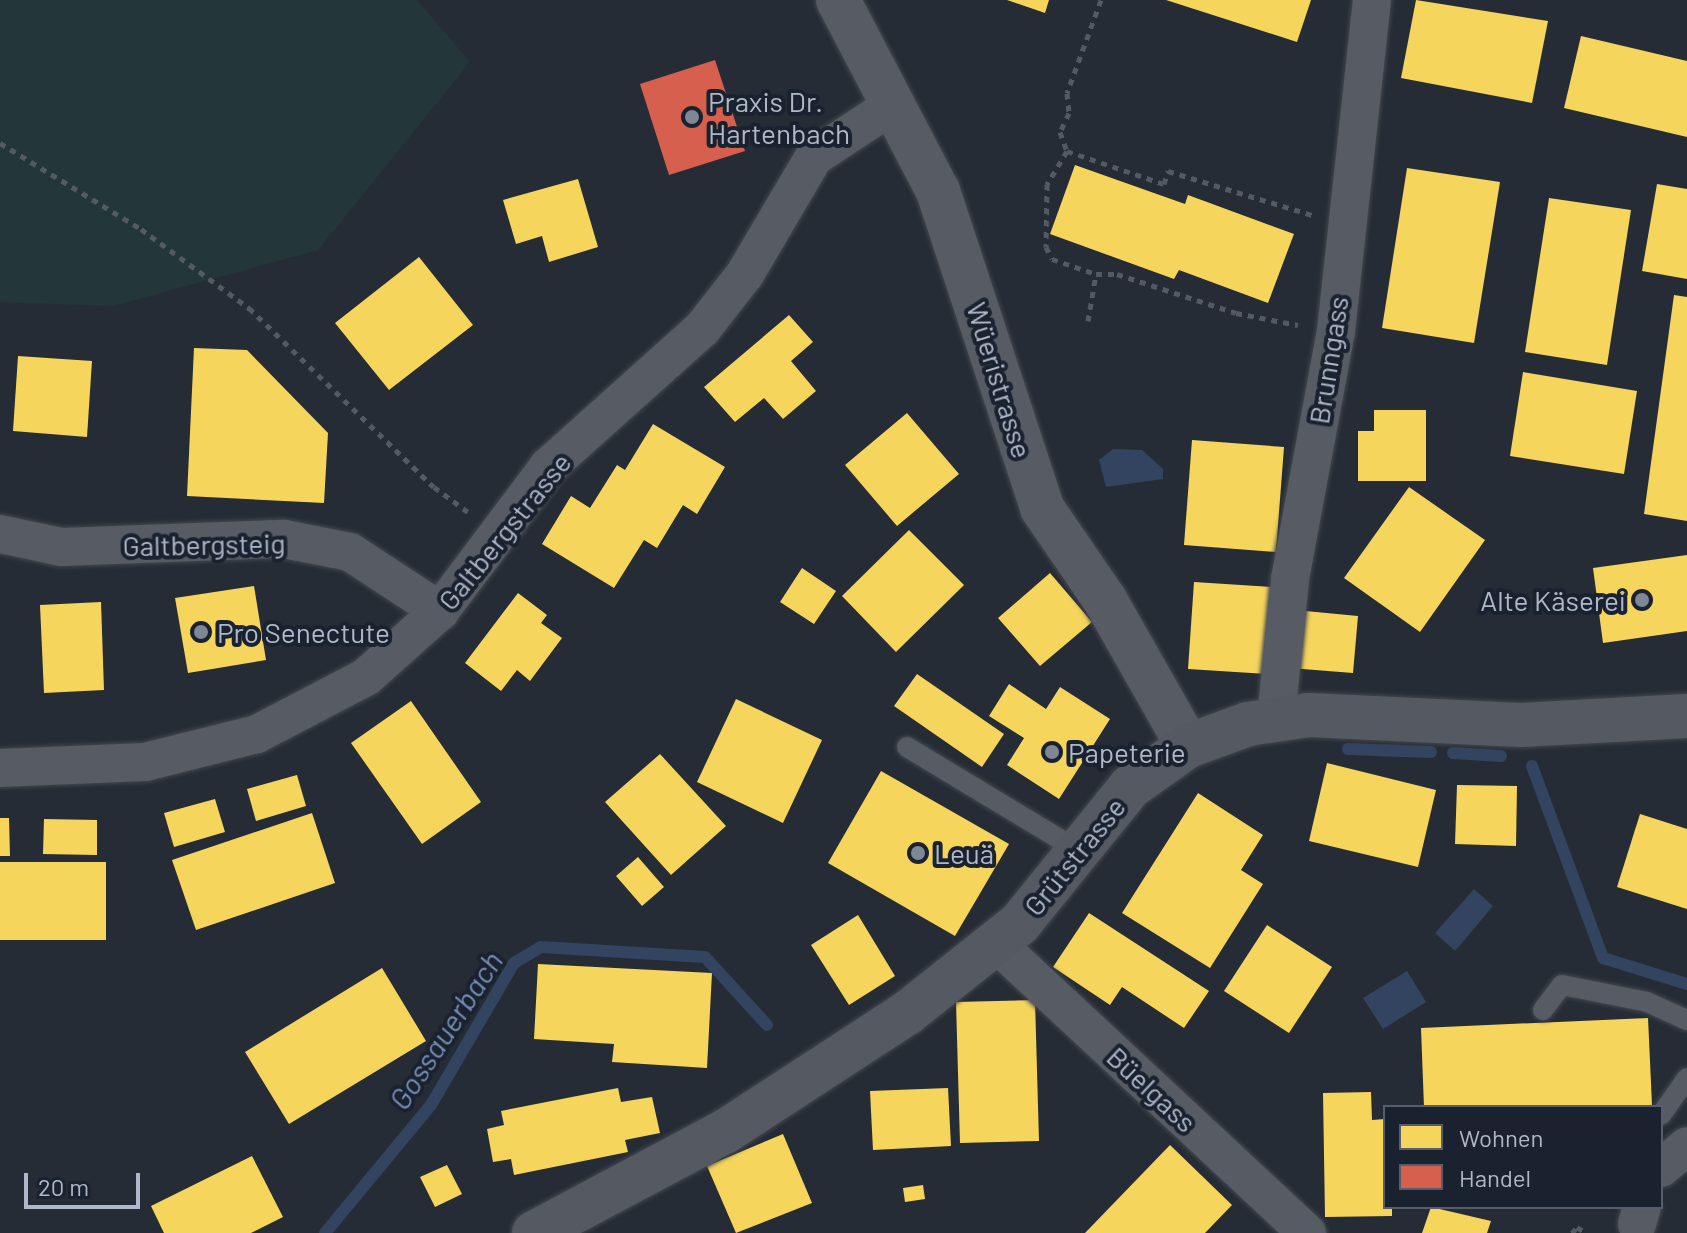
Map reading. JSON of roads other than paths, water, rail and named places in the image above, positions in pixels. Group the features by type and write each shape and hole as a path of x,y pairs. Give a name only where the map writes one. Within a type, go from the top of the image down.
{"main road":[{"name":"Grütstrasse","path":"534,1233 726,1131 895,1021 997,944 1130,787 1188,746 1276,718 1340,716 1521,725 1687,716"}],"street":[{"name":"Wüeristrasse","path":"838,0 948,217 1042,508 1105,600 1188,746"},
{"name":"Brunngass","path":"1276,718 1290,579 1336,331 1344,225 1372,0"},
{"name":"Galtbergstrasse","path":"0,768 145,762 257,734 366,677 440,611 548,467 688,344 725,302 814,157 893,105"},
{"name":"Galtbergsteig","path":"0,534 61,547 284,539 350,552 440,611"},
{"name":"Büelgass","path":"997,944 1307,1233"},
{"path":"1663,1166 1687,1146"}],"lane":[{"path":"907,747 1078,850"},
{"path":"1543,1010 1562,985 1647,1002 1687,1020"},
{"path":"1663,1112 1687,1078"}],"water":[{"path":"1113,449 1142,450 1163,469 1163,479 1106,487 1099,460"},
{"path":"1474,889 1493,906 1455,951 1435,933"},
{"path":"1407,971 1426,1002 1383,1029 1363,998"}],"waterway":[{"name":"Gossauerbach","path":"1348,749 1431,752"},
{"name":"Gossauerbach","path":"1453,753 1501,756"},
{"path":"1532,766 1603,958 1687,984"},
{"name":"Gossauerbach","path":"325,1233 431,1105 514,963 541,947 705,957 767,1025"}],"place":[{"name":"Praxis Dr. Hartenbach","path":"692,117"},
{"name":"Alte Käserei","path":"1642,600"},
{"name":"Pro Senectute","path":"201,632"},
{"name":"Papeterie","path":"1052,752"},
{"name":"Leuä","path":"918,853"}]}
